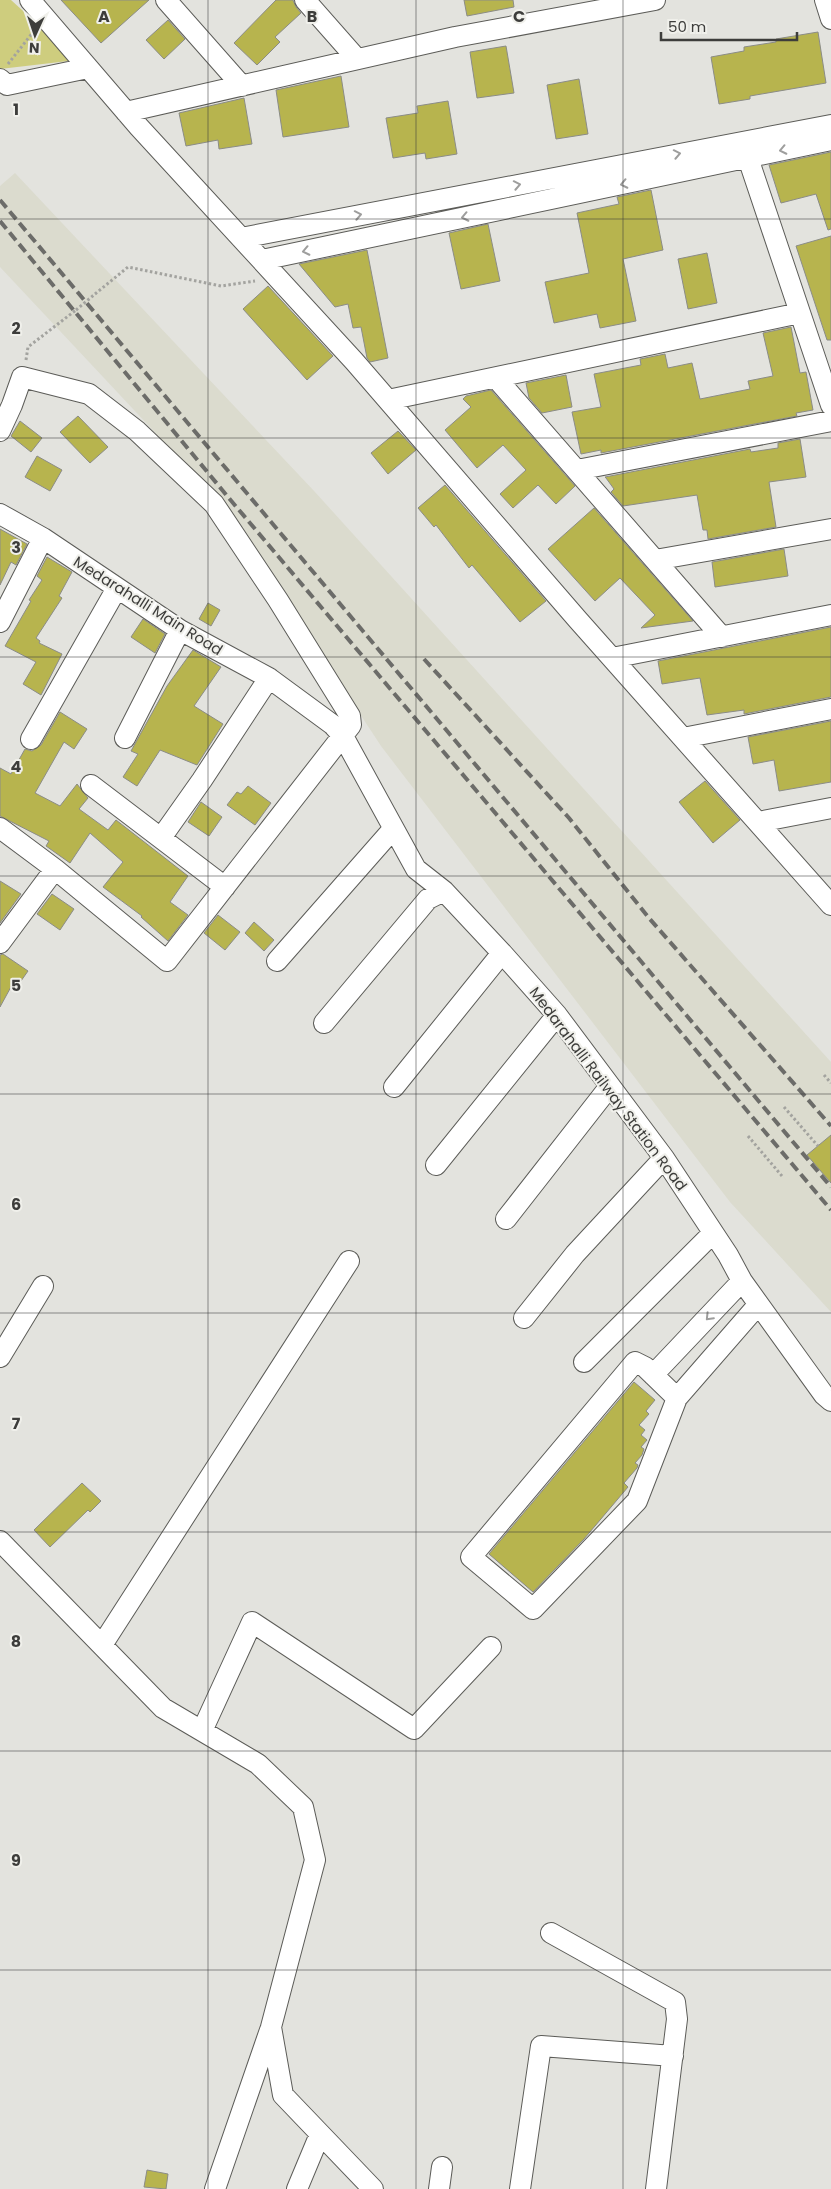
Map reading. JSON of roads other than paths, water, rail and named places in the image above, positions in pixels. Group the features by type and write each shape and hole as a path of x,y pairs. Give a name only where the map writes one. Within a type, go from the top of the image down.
{"street":[{"path":"30,0 126,112 388,400 612,658 758,822 827,896"},
{"path":"166,0 242,86"},
{"path":"305,0 358,59"},
{"path":"126,112 455,37 655,0"},
{"path":"825,0 831,19"},
{"path":"3,73 7,85 88,68"},
{"path":"241,238 831,125"},
{"path":"262,260 831,140"},
{"path":"748,158 831,405"},
{"path":"388,400 800,314"},
{"path":"0,431 22,377 89,394 137,431 214,504 278,600 350,716 351,725 166,961 55,869 0,828"},
{"path":"496,378 722,637"},
{"path":"576,470 831,421"},
{"name":"Medarahalli Main Road","path":"0,514 43,538 180,630 269,678 333,725 343,736"},
{"path":"655,560 831,529"},
{"path":"0,622 43,538"},
{"path":"31,739 117,588"},
{"path":"612,658 831,616"},
{"path":"125,738 180,630"},
{"path":"161,838 202,780 269,678"},
{"path":"683,738 831,709"},
{"name":"Medarahalli Railway Station Road","path":"343,736 416,869 444,892 502,953 556,1015 664,1158 758,1305 824,1395 831,1401"},
{"path":"91,785 225,887"},
{"path":"758,822 831,808"},
{"path":"276,961 393,828"},
{"path":"2,935 55,869"},
{"path":"324,1023 428,899 444,892"},
{"path":"394,1087 502,953"},
{"path":"436,1164 556,1015"},
{"path":"506,1219 610,1086"},
{"path":"524,1318 575,1254 664,1158"},
{"path":"584,1362 713,1233"},
{"path":"102,1645 349,1261"},
{"path":"653,1375 742,1281"},
{"path":"0,1357 42,1286"},
{"path":"677,1398 645,1367 635,1362 471,1557 533,1609 638,1501 677,1398 758,1305"},
{"path":"0,1542 163,1708 258,1764 303,1807 315,1860 271,2027 215,2189"},
{"path":"202,1731 252,1622 414,1729 492,1647"},
{"path":"551,1933 675,2002 677,2020 656,2189"},
{"path":"271,2027 283,2095 372,2189"},
{"path":"520,2189 541,2046 673,2056"},
{"path":"298,2189 320,2134"},
{"path":"439,2189 442,2167"}],"railway":[{"path":"0,200 831,1187"},
{"path":"0,221 228,497 831,1210"},
{"path":"424,659 569,818 649,918 831,1126"}]}
